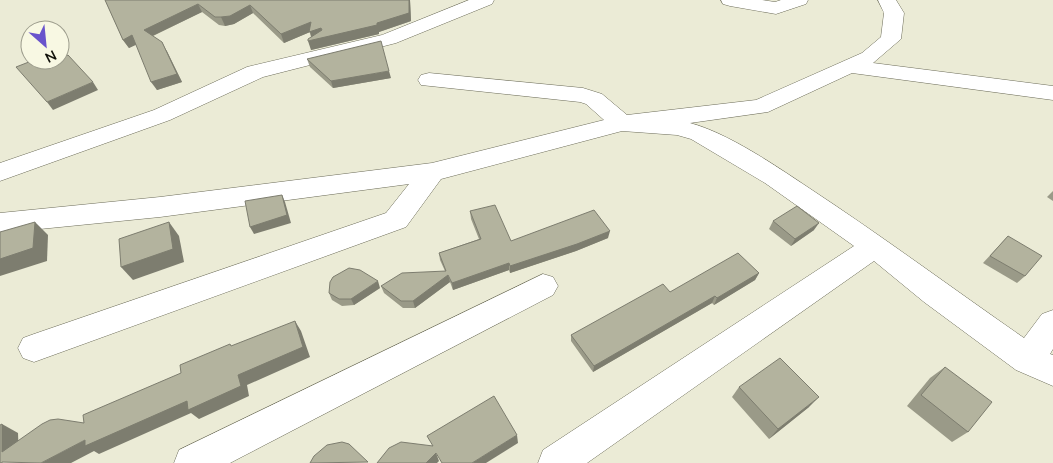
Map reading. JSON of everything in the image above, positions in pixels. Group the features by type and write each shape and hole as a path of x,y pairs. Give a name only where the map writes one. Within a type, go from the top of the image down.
{"street":[{"path":"0,172 162,115 255,72 389,39 485,0"},
{"path":"730,0 776,8 799,0"},
{"path":"0,223 160,207 432,172 622,123 760,107 869,57 891,39 894,13 887,0"},
{"path":"850,66 1053,93"},
{"path":"429,80 583,95 594,99 622,123 678,127 700,133 774,178 875,246 935,294 1040,365 1053,324"},
{"path":"34,348 396,220 432,172"},
{"path":"556,463 875,246"},
{"path":"192,463 543,286"}],"building":[{"path":"105,0 409,0 409,13 377,23 377,25 308,41 308,39 322,30 321,28 309,32 311,22 281,34 250,5 230,16 215,17 198,4 144,30 162,42 177,74 151,82 132,35 123,40"},
{"path":"381,41 389,71 331,81 307,59"},
{"path":"70,57 93,82 47,102 16,67 20,65 20,70 70,70"},
{"path":"282,195 287,215 250,227 245,201"},
{"path":"495,205 511,241 594,210 610,231 577,244 510,266 509,263 452,283 448,275 413,301 401,301 381,286 402,273 446,271 439,253 481,239 470,211"},
{"path":"797,206 819,223 795,239 773,221"},
{"path":"35,222 33,248 0,259 0,232"},
{"path":"169,222 173,249 121,267 119,239"},
{"path":"1008,236 1042,256 1025,276 990,256"},
{"path":"738,253 759,273 717,298 715,296 594,366 571,335 663,284 670,292"},
{"path":"349,268 360,270 378,281 351,299 339,299 329,293 330,282 333,277"},
{"path":"295,321 303,347 238,375 241,386 188,410 187,401 85,446 85,440 41,463 0,463 0,425 2,424 2,452 50,420 58,419 84,423 83,415 181,373 180,365 230,344 231,346"},
{"path":"780,358 819,397 778,429 739,387"},
{"path":"945,367 992,402 968,432 921,395"},
{"path":"494,396 517,435 472,463 442,463 436,453 426,463 377,463 389,448 401,442 433,446 427,436"},
{"path":"342,442 349,444 368,462 310,463 314,456 327,445"}]}
